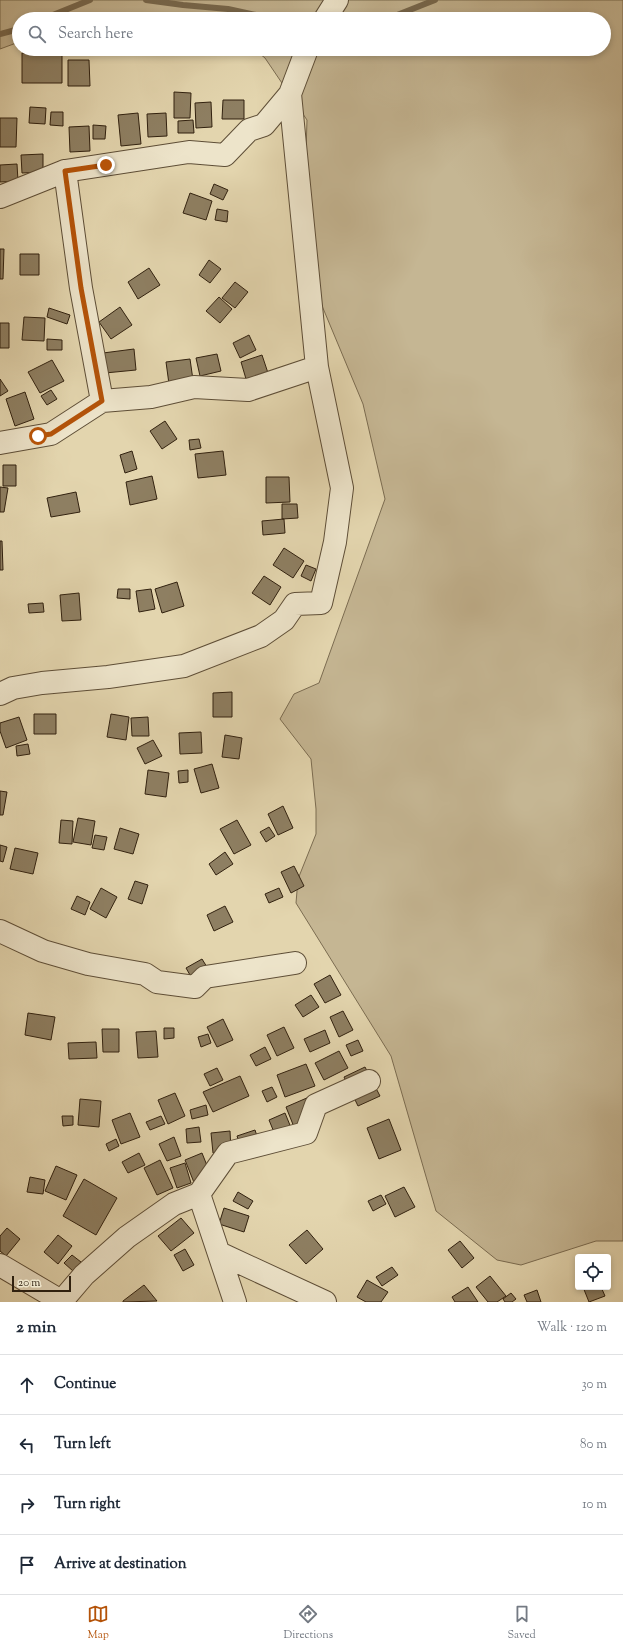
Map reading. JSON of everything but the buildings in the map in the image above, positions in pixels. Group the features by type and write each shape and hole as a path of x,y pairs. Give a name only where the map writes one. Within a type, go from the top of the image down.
{"street":[{"path":"329,12 336,0"},
{"path":"0,197 65,171 188,152 225,155 248,130 264,125 290,94 304,56"},
{"path":"0,694 13,688 42,683 108,677 184,666 261,636 284,620 295,604 321,604 335,542 342,488 317,367 290,94"},
{"path":"65,171 81,288 102,401"},
{"path":"0,442 51,434 102,401 151,397 194,387 248,390 317,367"},
{"path":"0,930 43,951 88,964 145,974 157,982 180,986 195,987 205,977 295,963"},
{"path":"0,1265 61,1301 84,1275 126,1237 174,1204 199,1194 228,1153 306,1133 316,1105 369,1081"},
{"path":"199,1194 234,1302"},
{"path":"219,1253 325,1302"}],"shaded area":[{"path":"0,0 623,0 623,1241 596,1241 521,1265 497,1260 436,1211 391,1056 296,903 298,879 316,834 316,809 311,759 280,719 294,694 319,683 385,499 363,404 315,289 304,216 307,120 263,56 611,56 611,12 12,12 12,45 0,49"}],"waterway":[{"path":"60,12 90,0"},
{"path":"146,0 228,9 242,12"},
{"path":"405,12 435,0"},
{"path":"0,34 12,31"}],"route":[{"path":"38,436 51,434 102,401 81,288 65,171 106,165"}]}
